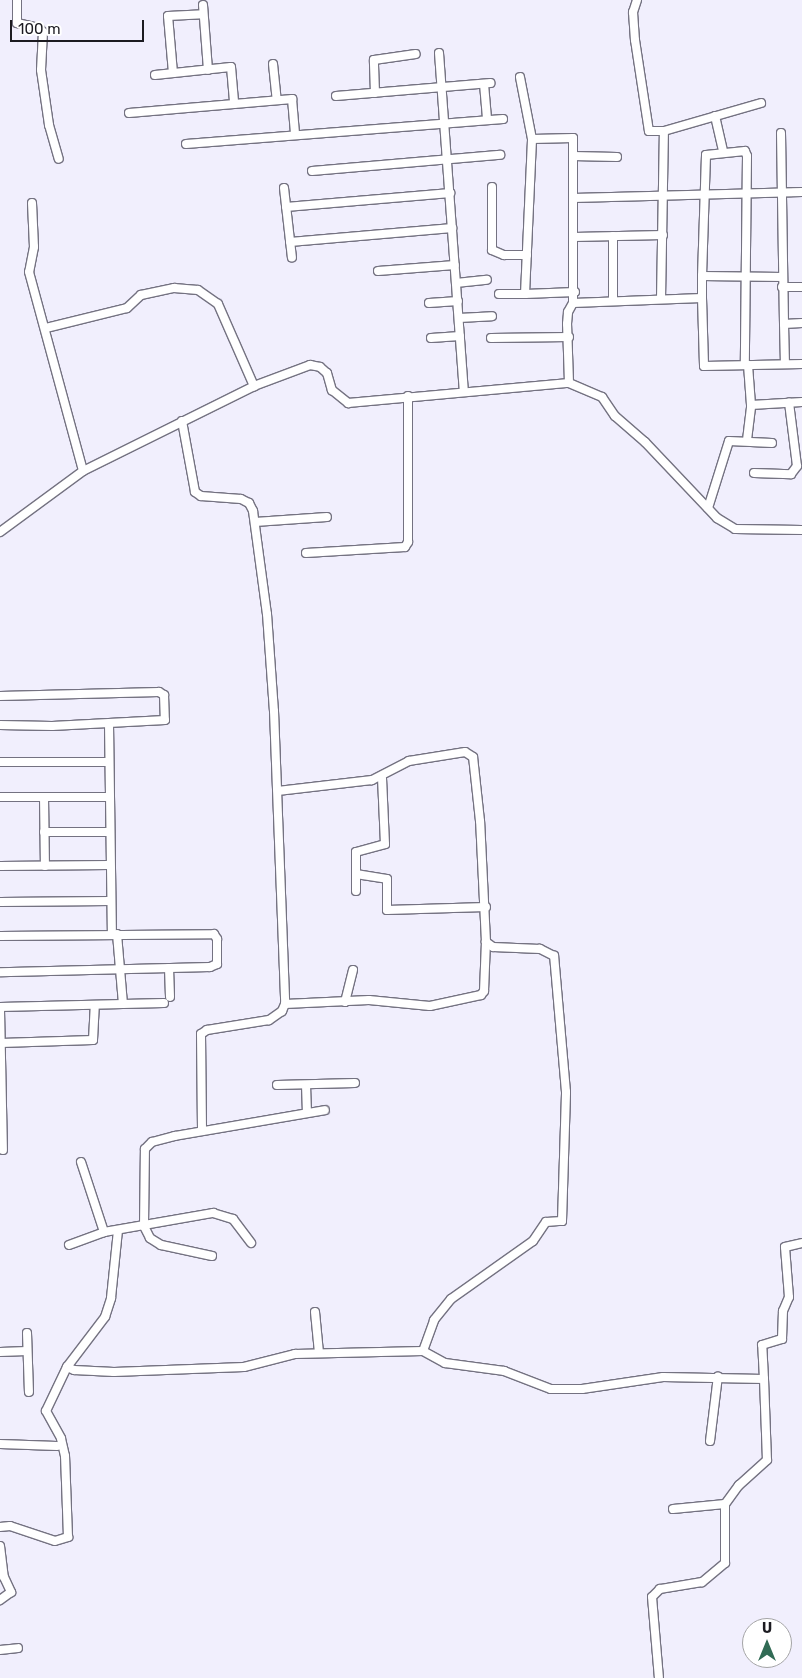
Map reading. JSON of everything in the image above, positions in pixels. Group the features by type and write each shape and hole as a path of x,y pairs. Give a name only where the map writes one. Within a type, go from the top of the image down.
{"street":[{"path":"17,0 17,24 39,28 43,32 41,70 49,125 59,159"},
{"path":"637,0 633,12 635,40 649,131 664,131 760,103"},
{"path":"203,4 208,70"},
{"path":"173,73 168,16 203,14"},
{"path":"439,53 464,391"},
{"path":"375,93 374,60 416,54"},
{"path":"273,64 277,100"},
{"path":"155,75 231,67 234,104"},
{"path":"520,77 532,139 525,294"},
{"path":"336,96 487,84 487,120"},
{"path":"129,113 292,98 295,135"},
{"path":"715,116 723,152"},
{"path":"186,144 503,119"},
{"path":"661,299 664,131"},
{"path":"781,133 784,364"},
{"path":"532,139 573,138 575,292 573,304 568,312 569,383"},
{"path":"748,440 751,405 747,364 744,278 746,153 723,152 706,155 702,276 703,365 747,364 802,364"},
{"path":"312,171 500,155"},
{"path":"573,156 617,157"},
{"path":"492,187 492,250 504,255 527,255"},
{"path":"284,188 292,258"},
{"path":"573,198 802,192"},
{"path":"286,207 450,193"},
{"path":"32,203 34,247 29,272 46,328 83,471"},
{"path":"290,242 452,228"},
{"path":"574,237 663,235"},
{"path":"613,236 613,301"},
{"path":"378,271 455,265"},
{"path":"702,276 783,277"},
{"path":"456,283 487,280"},
{"path":"782,287 802,287"},
{"path":"46,328 127,308 140,295 174,288 198,290 218,304 254,386"},
{"path":"499,294 575,292"},
{"path":"573,304 702,298"},
{"path":"429,303 458,301"},
{"path":"459,318 492,316"},
{"path":"784,324 802,323"},
{"path":"431,338 460,336"},
{"path":"492,338 569,338"},
{"path":"0,529 83,471 254,386 315,365 327,373 332,390 344,402 569,383 602,397 615,416 645,442 717,518 735,529 802,530"},
{"path":"306,553 405,547 408,542 408,396"},
{"path":"751,405 802,402"},
{"path":"754,473 792,474 797,466 789,403"},
{"path":"182,422 196,492 201,496 241,499 249,503 255,522 267,614 278,791 284,1004 282,1011 269,1020 207,1030 201,1034 202,1131"},
{"path":"708,508 725,446 733,439 772,443"},
{"path":"255,522 327,517"},
{"path":"0,696 159,692 164,695 165,722 0,724"},
{"path":"109,724 110,901 123,1004"},
{"path":"278,791 382,778 408,761 465,752 472,757 486,907 483,995 430,1006 368,1000 284,1004"},
{"path":"0,762 109,762"},
{"path":"356,891 358,849 379,848 385,844 382,778"},
{"path":"0,797 109,797"},
{"path":"44,797 45,866"},
{"path":"44,832 109,832"},
{"path":"0,866 109,865"},
{"path":"356,874 387,879 387,910 486,907"},
{"path":"0,902 110,901"},
{"path":"0,936 114,934 216,936 215,966 0,972"},
{"path":"423,1351 434,1320 451,1299 533,1241 546,1222 562,1221 566,1092 554,956 540,949 493,947 486,942"},
{"path":"4,1150 1,1115 0,1009 123,1004 167,1000 169,968"},
{"path":"345,1002 353,970"},
{"path":"1,1043 92,1040 95,1005"},
{"path":"277,1086 355,1083"},
{"path":"306,1085 308,1112"},
{"path":"212,1256 156,1243 144,1226 145,1149 152,1142 202,1131 325,1110"},
{"path":"81,1162 104,1232"},
{"path":"69,1245 104,1232 144,1226 199,1214 220,1213 232,1219 252,1243"},
{"path":"0,1527 10,1526 55,1541 68,1537 65,1456 61,1438 46,1411 46,1404 67,1367 105,1317 111,1298 118,1230"},
{"path":"660,1678 652,1597 660,1589 702,1582 719,1571 726,1556 725,1504 739,1484 768,1460 762,1345 782,1339 783,1311 789,1297 785,1247 802,1243"},
{"path":"315,1312 319,1353"},
{"path":"27,1333 29,1392"},
{"path":"0,1352 27,1351"},
{"path":"67,1367 74,1370 114,1372 244,1367 285,1356 319,1353 423,1351 445,1363 504,1371 551,1390 582,1389 663,1377 718,1376 764,1379"},
{"path":"710,1441 718,1376"},
{"path":"0,1444 57,1446"},
{"path":"673,1508 725,1504"},
{"path":"0,1546 4,1577 11,1592 0,1600"},
{"path":"0,1650 18,1648"}]}
